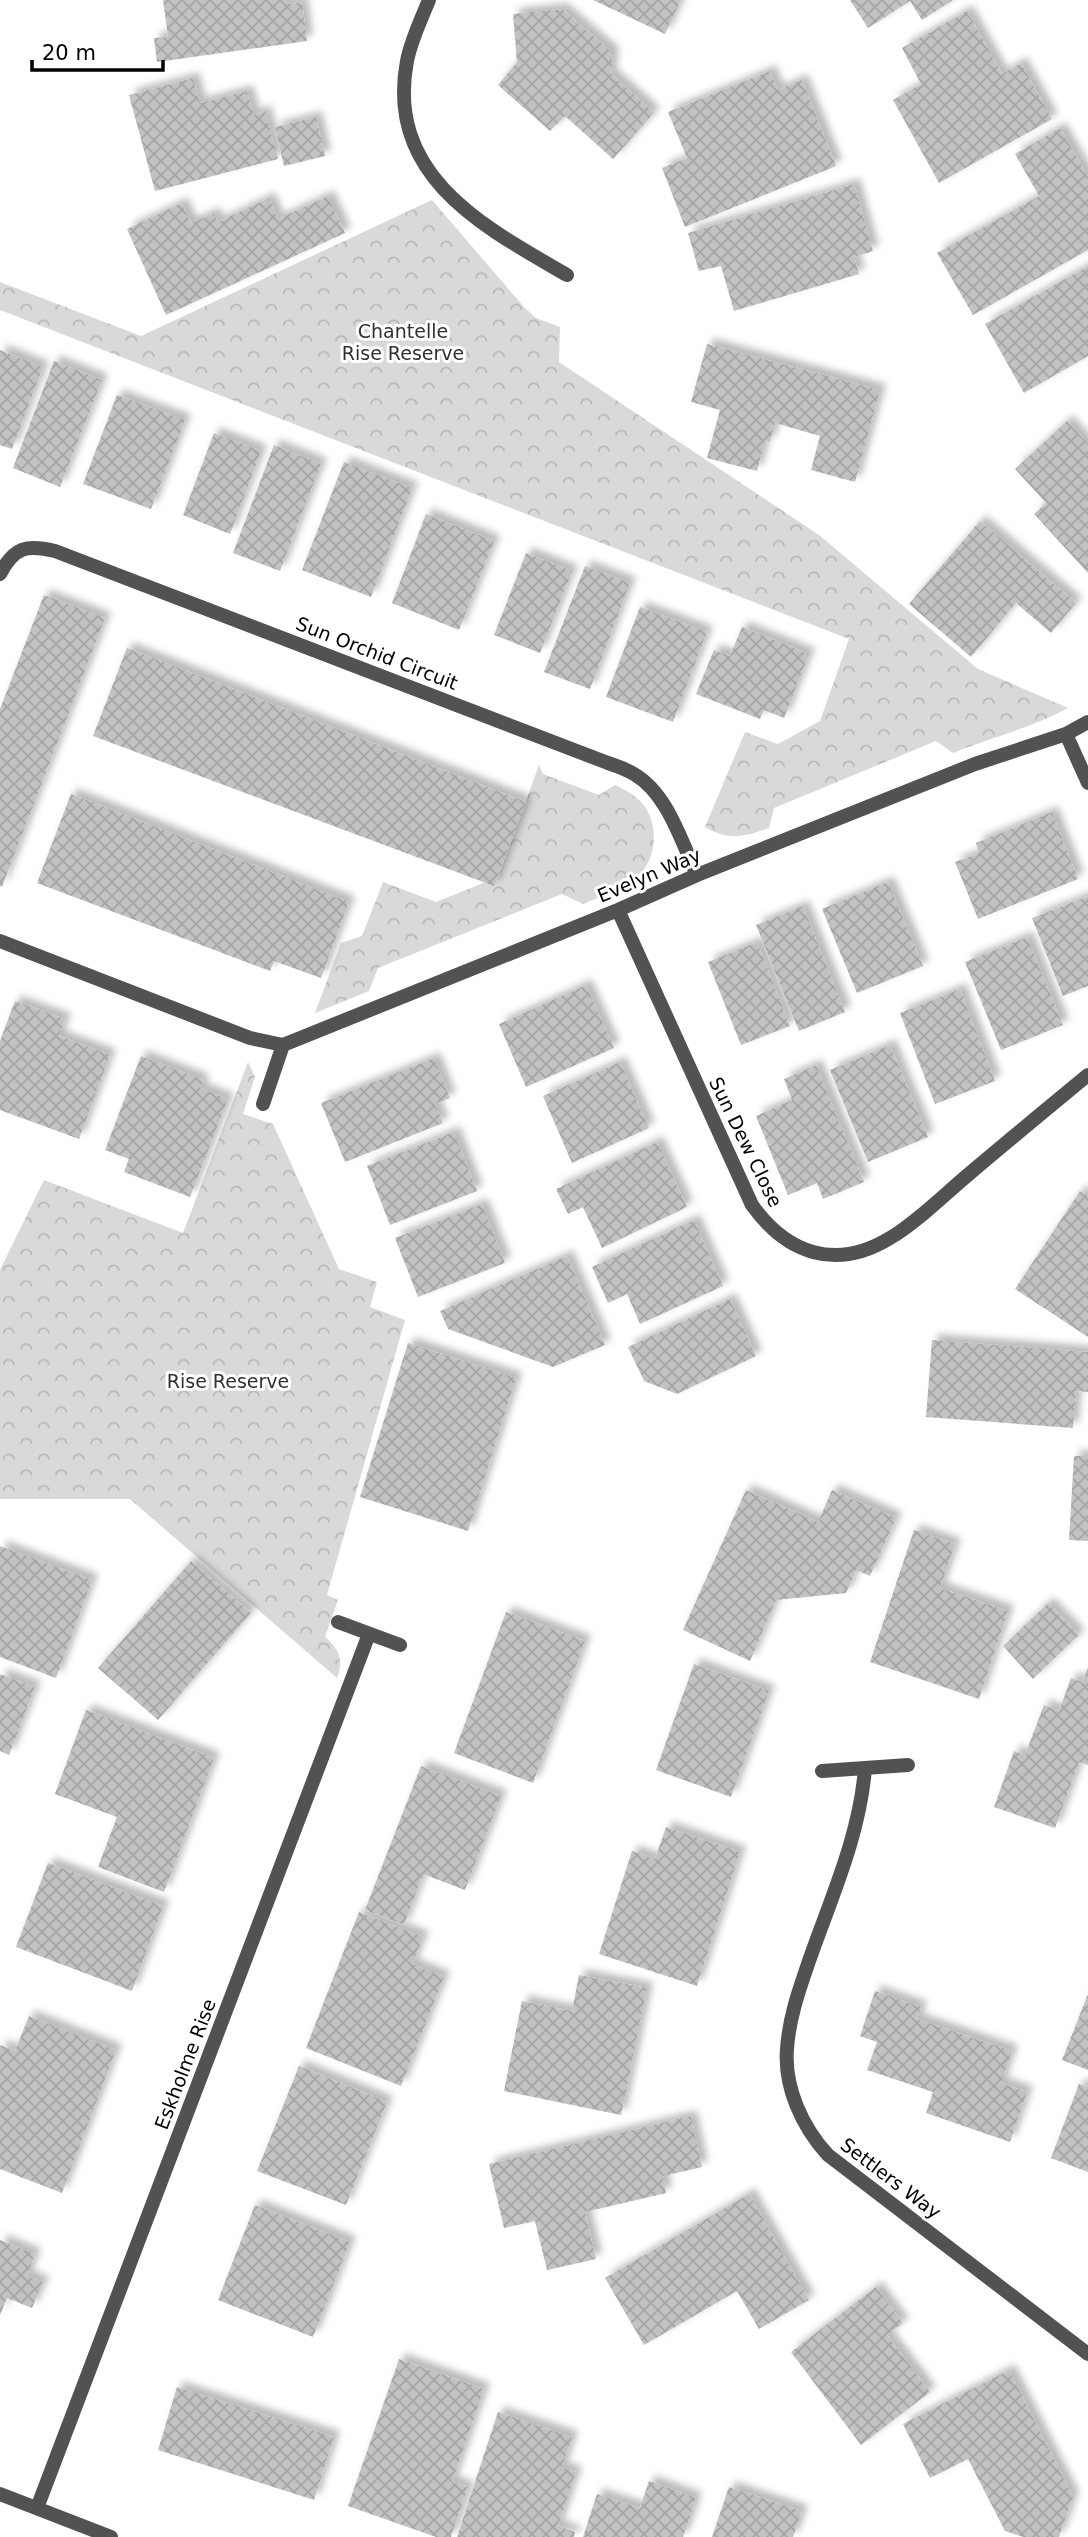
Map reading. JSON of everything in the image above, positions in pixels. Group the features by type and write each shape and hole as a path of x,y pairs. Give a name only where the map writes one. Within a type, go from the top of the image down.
{"street":[{"path":"429,0 408,59 405,82 408,119 419,155 432,177 470,215 567,275"},
{"name":"Sun Orchid Circuit","path":"0,574 9,558 19,551 30,547 55,551 608,762 635,775 652,789 669,815 696,875"},
{"name":"Evelyn Way","path":"283,1045 618,910 696,875 975,764 1066,734 1088,722"},
{"path":"1066,734 1088,783"},
{"name":"Sun Dew Close","path":"618,910 752,1205 765,1224 797,1247 816,1253 852,1254 892,1238 1088,1076"},
{"path":"0,941 250,1038 283,1045 263,1104"},
{"path":"338,1622 400,1645"},
{"name":"Eskholme Rise","path":"37,2508 369,1634"},
{"path":"822,1771 908,1765"},
{"name":"Settlers Way","path":"865,1768 860,1811 853,1837 802,1981 790,2027 786,2050 788,2073 799,2114 828,2155 1088,2354"},
{"path":"0,2494 111,2537"}],"green space":[{"name":"Chantelle Rise Reserve","path":"432,200 524,307 536,318 560,327 559,362 819,535 978,669 1068,708 953,753 936,741 774,808 769,828 737,836 721,834 705,827 745,732 778,744 820,721 849,639 0,310 0,282 141,336"},
{"path":"539,765 543,774 599,795 615,785 642,803 651,820 654,838 651,856 637,878 619,890 583,904 562,894 378,968 369,991 315,1013 341,943 362,936 383,882 436,902 498,877"},
{"name":"Rise Reserve","path":"248,1062 255,1077 243,1114 273,1124 339,1269 377,1282 370,1307 405,1320 327,1595 338,1600 325,1637 339,1655 337,1678 130,1499 0,1499 0,1270 44,1180 183,1233"}],"building":[{"path":"163,0 288,0 288,4 302,2 307,41 157,62 154,38 168,37"},
{"path":"593,0 681,0 665,34"},
{"path":"850,0 953,0 922,20 910,1 868,28"},
{"path":"562,9 613,53 611,74 654,113 613,159 565,116 550,131 498,85 517,62 513,14"},
{"path":"967,11 1002,74 1021,63 1052,119 939,183 893,100 921,84 902,48"},
{"path":"770,71 778,90 802,80 836,166 685,227 662,168 687,158 668,112"},
{"path":"193,78 200,103 247,91 254,115 265,111 278,159 155,191 129,95"},
{"path":"316,117 325,156 284,166 275,127"},
{"path":"1060,128 1088,177 1088,250 973,315 937,253 1039,196 1015,154"},
{"path":"854,184 873,251 854,257 859,274 734,311 721,266 699,271 688,233"},
{"path":"328,196 345,233 166,315 127,229 182,203 191,223 214,213 218,222 269,198 278,219"},
{"path":"1088,266 1088,356 1024,393 985,324"},
{"path":"707,344 880,390 855,482 811,470 820,436 775,423 770,442 765,440 757,471 707,458 720,410 691,402"},
{"path":"0,350 43,367 12,449 0,445"},
{"path":"54,361 102,380 60,487 13,468"},
{"path":"117,395 185,420 151,509 83,484"},
{"path":"1067,421 1088,444 1088,573 1034,514 1046,503 1015,469"},
{"path":"214,433 261,451 230,534 183,515"},
{"path":"274,445 321,464 280,571 233,553"},
{"path":"344,462 412,488 371,597 302,570"},
{"path":"426,514 494,541 459,630 392,603"},
{"path":"980,521 1076,603 1051,633 1016,603 971,657 909,604"},
{"path":"526,553 572,571 540,653 494,635"},
{"path":"585,566 630,583 590,689 544,672"},
{"path":"44,595 105,618 2,887 0,709"},
{"path":"640,607 707,632 673,722 606,697"},
{"path":"742,627 809,654 784,718 764,710 760,719 696,694 714,650 730,656"},
{"path":"127,648 526,802 494,886 93,736"},
{"path":"71,794 349,902 321,978 274,961 270,971 37,883"},
{"path":"1052,812 1078,879 978,919 955,862 979,853 976,843"},
{"path":"888,882 923,966 857,993 822,909"},
{"path":"1088,896 1088,986 1063,996 1032,918"},
{"path":"803,906 845,1012 799,1031 756,925"},
{"path":"1027,937 1063,1025 1001,1050 965,962"},
{"path":"757,942 790,1026 741,1045 708,962"},
{"path":"586,985 614,1048 526,1087 499,1024"},
{"path":"960,989 995,1081 935,1104 900,1013"},
{"path":"15,1001 65,1019 59,1036 110,1055 79,1139 0,1110 0,1041"},
{"path":"890,1045 928,1137 868,1162 830,1070"},
{"path":"141,1056 203,1080 200,1088 228,1099 190,1197 124,1172 129,1159 105,1150"},
{"path":"434,1058 450,1098 435,1104 443,1123 345,1162 321,1103"},
{"path":"620,1062 649,1128 572,1163 543,1096"},
{"path":"816,1065 864,1182 823,1199 817,1183 788,1195 756,1116 792,1100 784,1079"},
{"path":"454,1132 477,1191 390,1225 367,1166"},
{"path":"657,1142 687,1207 602,1248 583,1207 568,1214 556,1189"},
{"path":"1080,1191 1088,1196 1088,1337 1015,1289"},
{"path":"482,1204 505,1263 418,1297 395,1238"},
{"path":"694,1220 723,1286 640,1324 627,1294 608,1303 592,1267"},
{"path":"567,1256 605,1345 553,1367 448,1329 440,1311"},
{"path":"730,1299 756,1356 677,1394 644,1381 628,1347"},
{"path":"932,1340 1088,1352 1088,1392 1076,1391 1073,1428 926,1417"},
{"path":"408,1343 516,1378 468,1531 360,1497"},
{"path":"1074,1456 1088,1456 1088,1541 1069,1540"},
{"path":"746,1490 818,1522 832,1490 896,1518 870,1576 856,1570 846,1593 776,1600 750,1661 683,1630"},
{"path":"914,1530 955,1544 940,1588 1008,1611 979,1699 870,1662"},
{"path":"0,1546 92,1580 56,1678 0,1657"},
{"path":"191,1561 251,1613 158,1720 98,1668"},
{"path":"1048,1603 1079,1635 1033,1679 1003,1646"},
{"path":"506,1612 585,1641 533,1783 454,1753"},
{"path":"694,1664 769,1691 731,1797 656,1770"},
{"path":"1088,1668 1088,1765 1079,1762 1055,1828 994,1807 1014,1751 1025,1755 1044,1705 1059,1711 1071,1678 1082,1682"},
{"path":"0,1674 35,1687 9,1755 0,1751"},
{"path":"86,1710 214,1758 164,1892 98,1867 117,1817 55,1794"},
{"path":"421,1766 501,1796 465,1890 423,1874 404,1925 365,1910"},
{"path":"666,1827 740,1852 697,1986 599,1954 632,1851 655,1859"},
{"path":"48,1863 163,1906 132,1991 16,1947"},
{"path":"359,1912 423,1937 412,1964 444,1977 401,2086 306,2048"},
{"path":"579,1975 647,1988 621,2115 504,2091 522,2001 572,2011"},
{"path":"875,1991 921,2007 917,2019 1012,2051 1001,2083 1027,2092 1010,2142 926,2113 933,2092 867,2070 877,2042 860,2036"},
{"path":"1088,1994 1088,2070 1062,2060"},
{"path":"29,2016 116,2050 62,2193 0,2169 0,2045 15,2051"},
{"path":"299,2066 387,2102 346,2205 257,2171"},
{"path":"1079,2084 1088,2087 1088,2172 1051,2158"},
{"path":"691,2116 702,2167 663,2176 666,2193 585,2212 596,2259 547,2270 535,2221 504,2228 489,2164"},
{"path":"749,2194 809,2300 759,2329 737,2291 644,2345 605,2278"},
{"path":"255,2205 350,2242 313,2337 218,2300"},
{"path":"0,2240 35,2254 27,2276 43,2282 32,2308 7,2298 0,2315"},
{"path":"876,2287 903,2323 887,2335 930,2392 861,2445 791,2352"},
{"path":"399,2359 484,2389 452,2482 468,2487 451,2537 436,2537 348,2506"},
{"path":"1009,2370 1073,2497 1059,2537 1023,2537 1005,2531 968,2459 930,2478 903,2424"},
{"path":"177,2387 334,2437 314,2500 158,2450"},
{"path":"498,2412 572,2437 562,2468 576,2472 558,2526 575,2532 574,2537 457,2537"},
{"path":"649,2481 696,2498 683,2537 583,2537 597,2494 640,2508"},
{"path":"729,2487 802,2511 793,2537 712,2537"}]}
